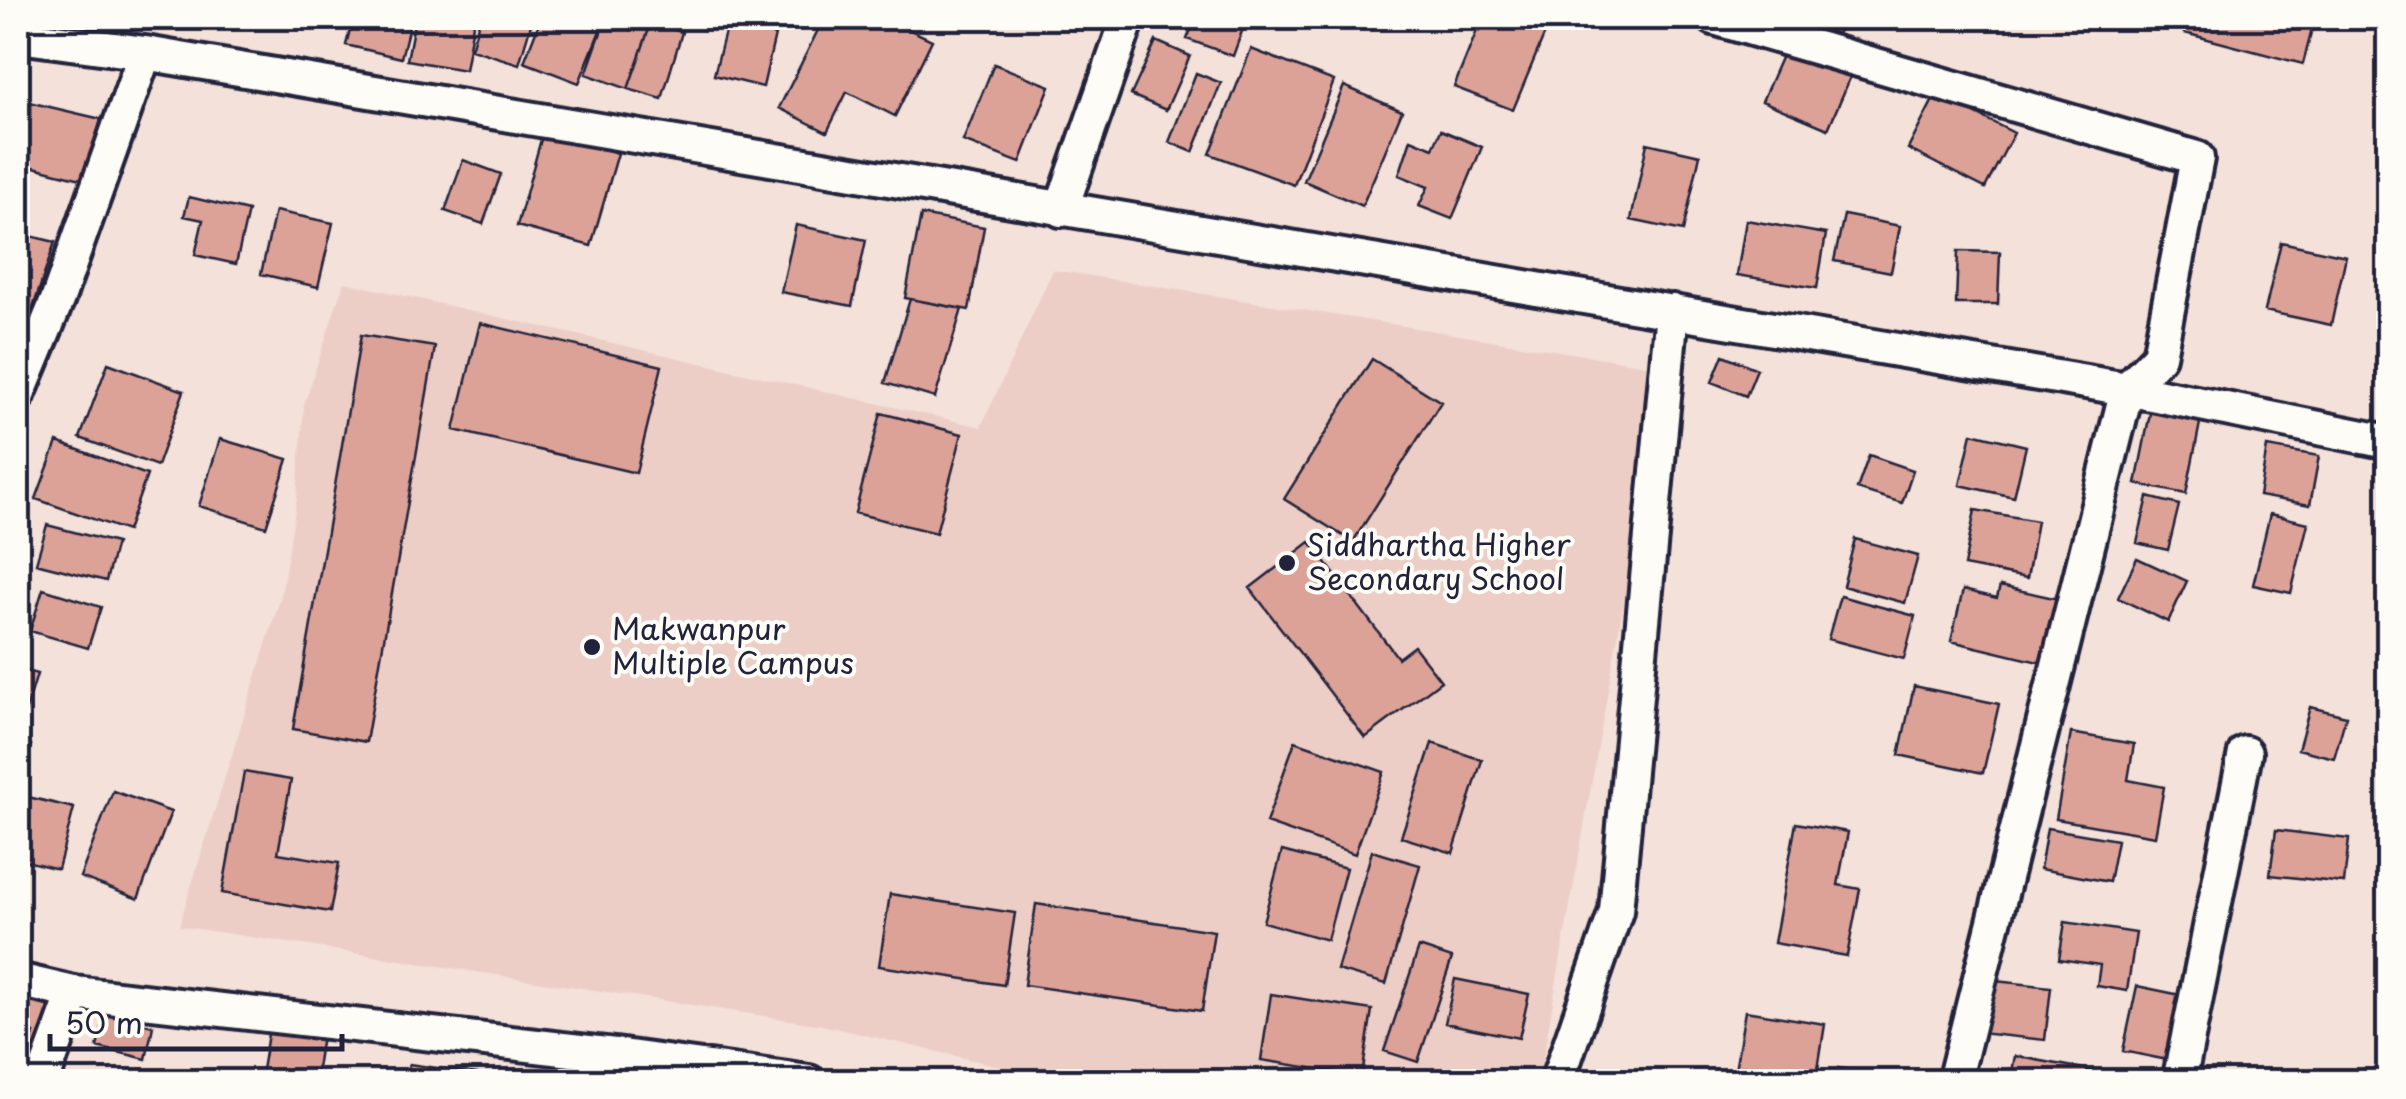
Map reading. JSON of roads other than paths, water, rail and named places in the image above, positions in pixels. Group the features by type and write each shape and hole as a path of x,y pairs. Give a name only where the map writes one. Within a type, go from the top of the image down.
{"street":[{"path":"1061,210 1128,18"},
{"path":"1714,18 2197,158 2158,356 2127,389 1954,1082"},
{"path":"18,36 145,54 1672,311 2127,389 2388,442"},
{"path":"18,395 58,298 145,54"},
{"path":"1557,1082 1616,912 1672,311"},
{"path":"2179,1082 2245,753"},
{"path":"18,980 74,993 615,1055 809,1082"},
{"path":"42,1082 74,993"}],"place":[{"name":"Siddhartha Higher Secondary School","path":"1287,563"},
{"name":"Makwanpur Multiple Campus","path":"592,647"}]}
